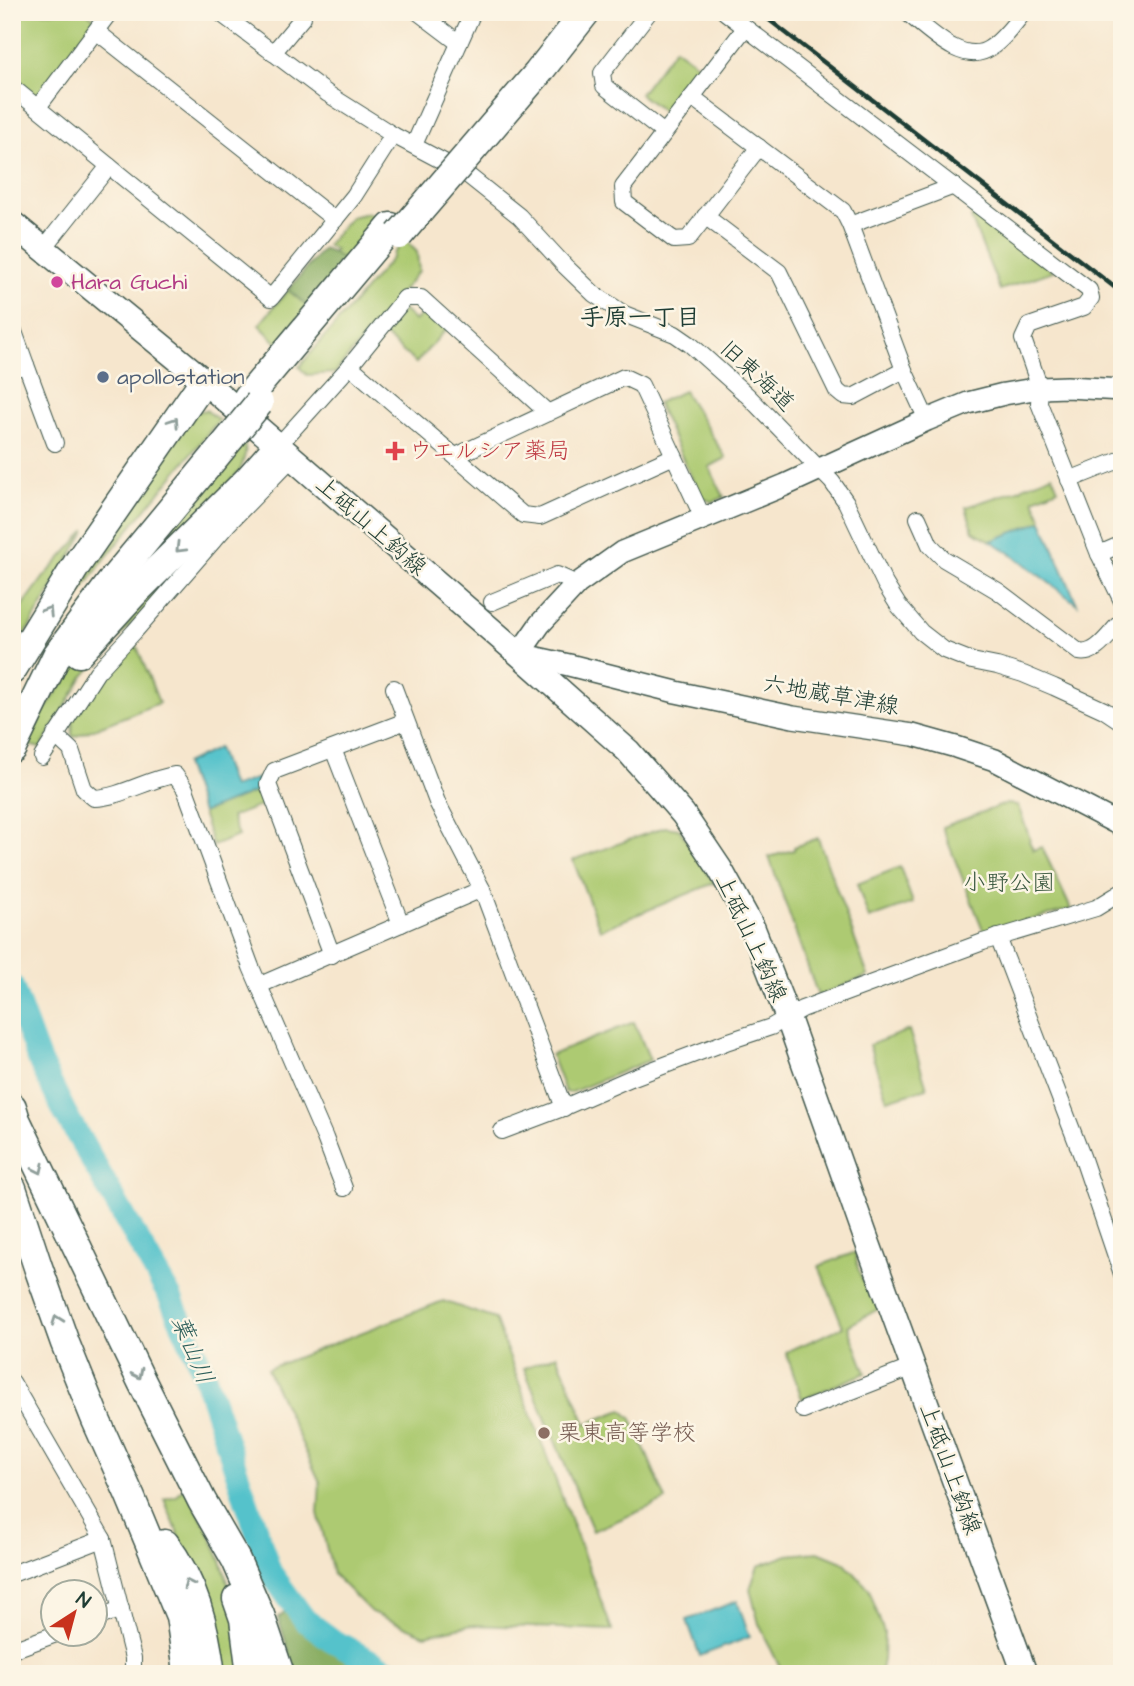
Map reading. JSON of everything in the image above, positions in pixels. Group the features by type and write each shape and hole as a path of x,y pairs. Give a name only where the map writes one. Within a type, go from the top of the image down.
{"highway":[{"path":"12,748 19,715 57,655 112,581 227,432 395,231 566,12"},
{"path":"395,231 538,73 586,12"},
{"path":"12,670 78,564 203,382"},
{"path":"19,715 133,594 247,481 285,452"},
{"path":"12,1107 79,1253 202,1501 236,1560 260,1615 280,1674"},
{"path":"12,1188 65,1343 180,1616 186,1674"},
{"path":"130,1496 174,1555 192,1591 206,1637 211,1674"},
{"path":"202,1501 244,1619 250,1674"}],"main road":[{"name":"上砥山上鈎線","path":"12,223 203,382 519,654 628,751 683,814 720,869 752,929 788,1018 1025,1674"}],"street":[{"path":"38,107 110,12"},
{"name":"旧東海道","path":"219,12 328,94 393,135 465,173 519,216 594,294 624,314 675,334 691,345 748,396 832,482 846,502 885,584 898,606 920,632 944,650 1044,682 1104,710 1122,722"},
{"path":"418,12 459,43"},
{"path":"414,145 473,12"},
{"path":"649,12 602,73 604,86 664,134"},
{"path":"725,12 1089,290 1091,298 1084,307 1029,326 1024,339 1040,388 1039,403 1099,554 1122,601"},
{"path":"906,12 955,50 977,53 996,44 1024,12"},
{"path":"273,54 305,18"},
{"path":"745,28 623,187 624,202 674,240 688,239 759,147"},
{"path":"96,31 335,220"},
{"path":"12,87 271,299 354,196 393,135"},
{"path":"692,97 843,211 904,370 927,420"},
{"path":"44,248 109,166"},
{"path":"850,225 954,186"},
{"path":"705,216 779,272 837,391 843,396 853,397 904,370"},
{"path":"42,757 97,672 228,524 405,298 421,298 548,413"},
{"path":"12,326 19,367 55,443"},
{"path":"350,366 523,515 540,517 674,456"},
{"path":"456,456 624,377 641,385 703,519"},
{"path":"519,654 540,624 577,584 622,552 820,470 968,403 1040,388 1121,391"},
{"path":"1069,480 1122,459"},
{"path":"918,519 930,545 944,559 998,591 1079,652 1086,654 1094,650 1122,621"},
{"path":"1099,554 1122,544"},
{"path":"492,602 557,575 577,584"},
{"name":"六地蔵草津線","path":"519,654 793,717 913,735 956,747 995,760 1122,826"},
{"path":"394,688 437,802 482,889 564,1108"},
{"path":"332,955 268,784 274,771 407,720"},
{"path":"55,736 71,750 83,789 94,798 108,797 175,775 185,789 251,967 344,1188"},
{"path":"333,749 401,924"},
{"path":"260,985 482,889"},
{"path":"502,1131 564,1108 631,1078 771,1027 802,1009 998,937 1096,908 1122,892"},
{"path":"998,937 1082,1156 1122,1274"},
{"path":"803,1410 913,1367"},
{"path":"12,1382 103,1539 133,1658 133,1674"},
{"path":"12,1574 103,1539"},
{"path":"108,1613 121,1608"},
{"path":"12,1650 38,1640"}],"green space":[{"path":"12,12 86,12 96,20 39,95 34,96 12,79"},
{"path":"675,48 704,69 669,116 640,94"},
{"path":"976,212 1053,271 1000,290 971,218"},
{"path":"367,213 383,222 347,262 333,253 335,250 327,245 351,217"},
{"path":"405,240 417,252 419,271 335,373 307,375 299,367"},
{"path":"323,249 347,262 311,309 288,290"},
{"path":"288,290 311,309 280,346 259,325"},
{"path":"403,310 415,321 426,310 447,328 416,363 384,335"},
{"path":"684,391 726,458 709,467 724,497 713,502 701,498 657,403"},
{"path":"206,410 219,420 107,556 72,604 65,598 195,412"},
{"path":"241,439 245,451 240,471 122,595 134,565"},
{"path":"1052,475 1058,489 1034,499 1042,521 991,541 973,531 966,507 1021,489"},
{"path":"86,530 12,657 12,621 44,577"},
{"path":"197,547 82,678 41,748 28,745 42,714 81,660"},
{"path":"136,644 159,703 74,737 73,719 101,678"},
{"path":"262,789 268,803 231,817 238,836 213,846 202,813"},
{"name":"小野公園","path":"1008,803 1018,806 1033,850 1042,847 1071,909 984,932 942,827"},
{"path":"665,827 679,829 714,883 600,930 573,860"},
{"path":"818,838 868,976 818,996 769,857 794,850 794,847"},
{"path":"900,867 913,903 869,919 857,884"},
{"path":"634,1022 650,1060 570,1093 565,1092 551,1055"},
{"path":"909,1030 927,1088 887,1100 869,1045"},
{"path":"856,1252 863,1282 880,1308 848,1326 866,1373 802,1399 786,1352 843,1327 819,1266"},
{"path":"443,1301 495,1319 612,1630 472,1625 425,1635 371,1612 333,1574 318,1513 320,1482 267,1369"},
{"path":"557,1355 586,1424 622,1410 632,1419 666,1500 593,1531 524,1368"},
{"path":"185,1487 221,1561 238,1625 245,1674 224,1674 184,1548 164,1499 176,1496"},
{"path":"818,1552 845,1563 869,1589 884,1633 880,1674 783,1674 759,1624 750,1589 758,1566 788,1555"},
{"path":"286,1610 327,1642 382,1674 296,1674 278,1618"}],"water":[{"path":"1042,521 1077,604 991,541"},
{"path":"218,748 232,787 258,778 262,789 202,813 185,764"},
{"path":"737,1601 750,1637 700,1656 687,1620"}],"waterway":[{"name":"葉山川","path":"12,987 39,1060 65,1113 170,1297 202,1368 270,1572 305,1620 332,1640 387,1670 402,1674"}],"railway":[{"path":"759,12 1122,293"}],"place":[{"name":"Hara Guchi","path":"57,282"},
{"name":"apollostation","path":"103,377"},
{"name":"ウエルシア薬局","path":"395,451"},
{"name":"栗東高等学校","path":"544,1433"}],"district":[{"name":"手原一丁目","path":"640,318"}]}
